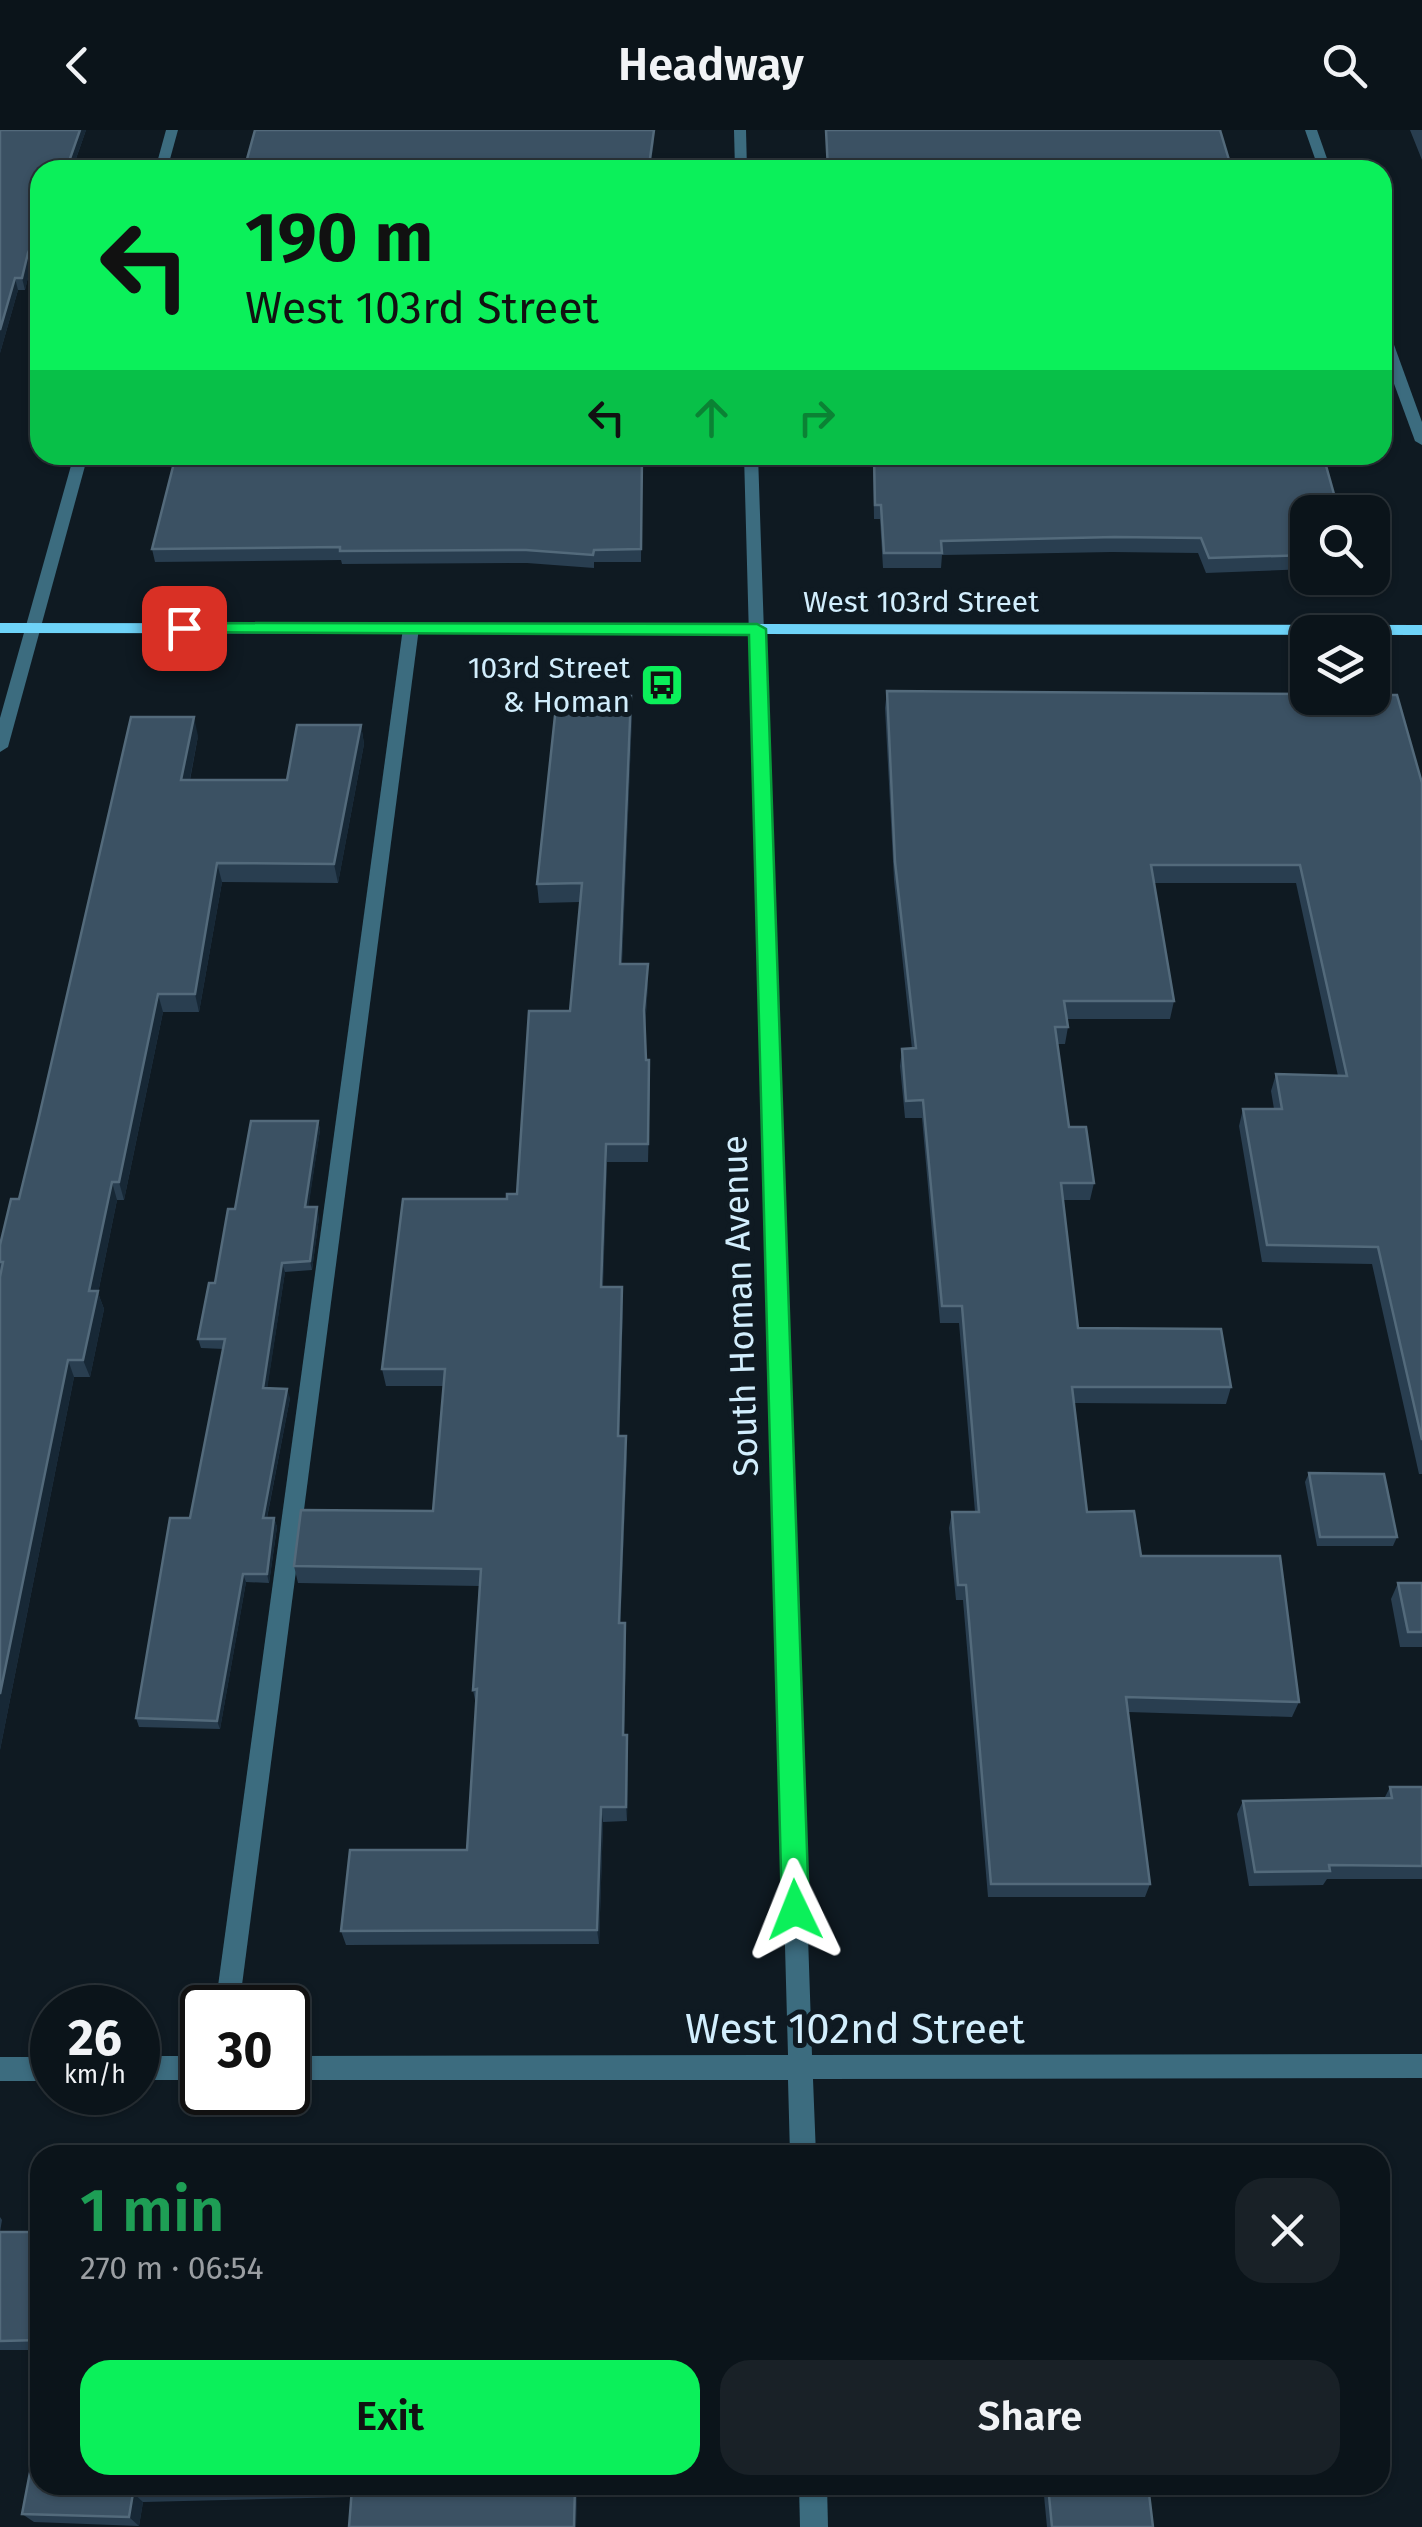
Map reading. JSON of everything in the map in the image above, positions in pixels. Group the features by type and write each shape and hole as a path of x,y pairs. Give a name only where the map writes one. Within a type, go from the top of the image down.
{"main road":[{"name":"West 103rd Street","path":"0,628 1422,630"}],"street":[{"path":"163,160 172,130"},
{"path":"740,130 741,160"},
{"path":"1311,130 1322,160"},
{"path":"1392,359 1422,442"},
{"path":"0,746 78,465"},
{"name":"South Homan Avenue","path":"751,465 802,2145"},
{"path":"230,1985 411,628"},
{"name":"West 102nd Street","path":"310,2068 1422,2066"},
{"path":"0,2069 30,2068"},
{"path":"813,2495 814,2527"}],"building":[{"path":"0,130 80,130 70,160 30,160 30,249 22,278 15,278 0,330"},
{"path":"255,130 654,130 650,160 247,160"},
{"path":"826,130 1220,130 1229,160 828,160"},
{"path":"173,465 642,465 641,549 594,550 593,555 526,550 340,551 340,547 152,549"},
{"path":"874,465 1326,465 1334,495 1290,495 1290,556 1209,558 1201,538 941,541 942,553 884,553 881,505 875,505"},
{"path":"887,691 1290,694 1290,715 1390,715 1390,695 1397,695 1422,783 1422,1440 1378,1247 1267,1245 1243,1109 1282,1109 1276,1074 1347,1076 1300,865 1151,865 1174,1001 1064,1001 1068,1027 1055,1027 1069,1127 1086,1127 1094,1183 1061,1183 1078,1328 1221,1329 1231,1387 1072,1387 1087,1512 1134,1511 1141,1556 1280,1556 1299,1702 1126,1697 1150,1884 991,1884 966,1585 958,1585 952,1512 979,1512 962,1306 942,1306 923,1100 906,1101 902,1049 916,1048 895,862"},
{"path":"631,696 620,964 648,964 644,1010 649,1060 648,1144 606,1144 601,1287 622,1287 618,1436 626,1436 619,1623 625,1623 626,1807 601,1807 597,1930 341,1931 350,1850 467,1850 481,1569 294,1566 301,1510 433,1511 445,1369 382,1369 403,1199 507,1199 507,1194 517,1194 529,1011 570,1011 582,883 537,884 557,697"},
{"path":"131,717 194,717 181,780 287,780 297,725 361,725 334,864 217,863 195,994 158,994 119,1182 112,1182 89,1291 98,1291 83,1360 68,1360 0,1694 0,1245 11,1199 19,1199"},
{"path":"251,1121 318,1121 305,1207 317,1207 310,1261 282,1263 263,1388 287,1389 263,1518 274,1518 267,1574 243,1574 217,1721 136,1718 170,1518 190,1518 225,1339 198,1339 209,1283 215,1283 228,1209 235,1209"},
{"path":"1309,1473 1384,1474 1397,1537 1320,1537"},
{"path":"1398,1583 1422,1583 1422,1632 1408,1632"},
{"path":"1390,1787 1422,1787 1422,1866 1329,1865 1330,1871 1255,1872 1243,1801 1392,1798"},
{"path":"0,2232 30,2232 30,2340 0,2341"},
{"path":"30,2472 30,2495 133,2495 129,2517 22,2514"},
{"path":"351,2495 575,2495 574,2527 349,2527"},
{"path":"1049,2495 1149,2495 1153,2527 1052,2527"}],"place":[{"name":"103rd Street & Homan","path":"662,685"}],"route":[{"path":"184,628 757,629 795,1910"}]}
